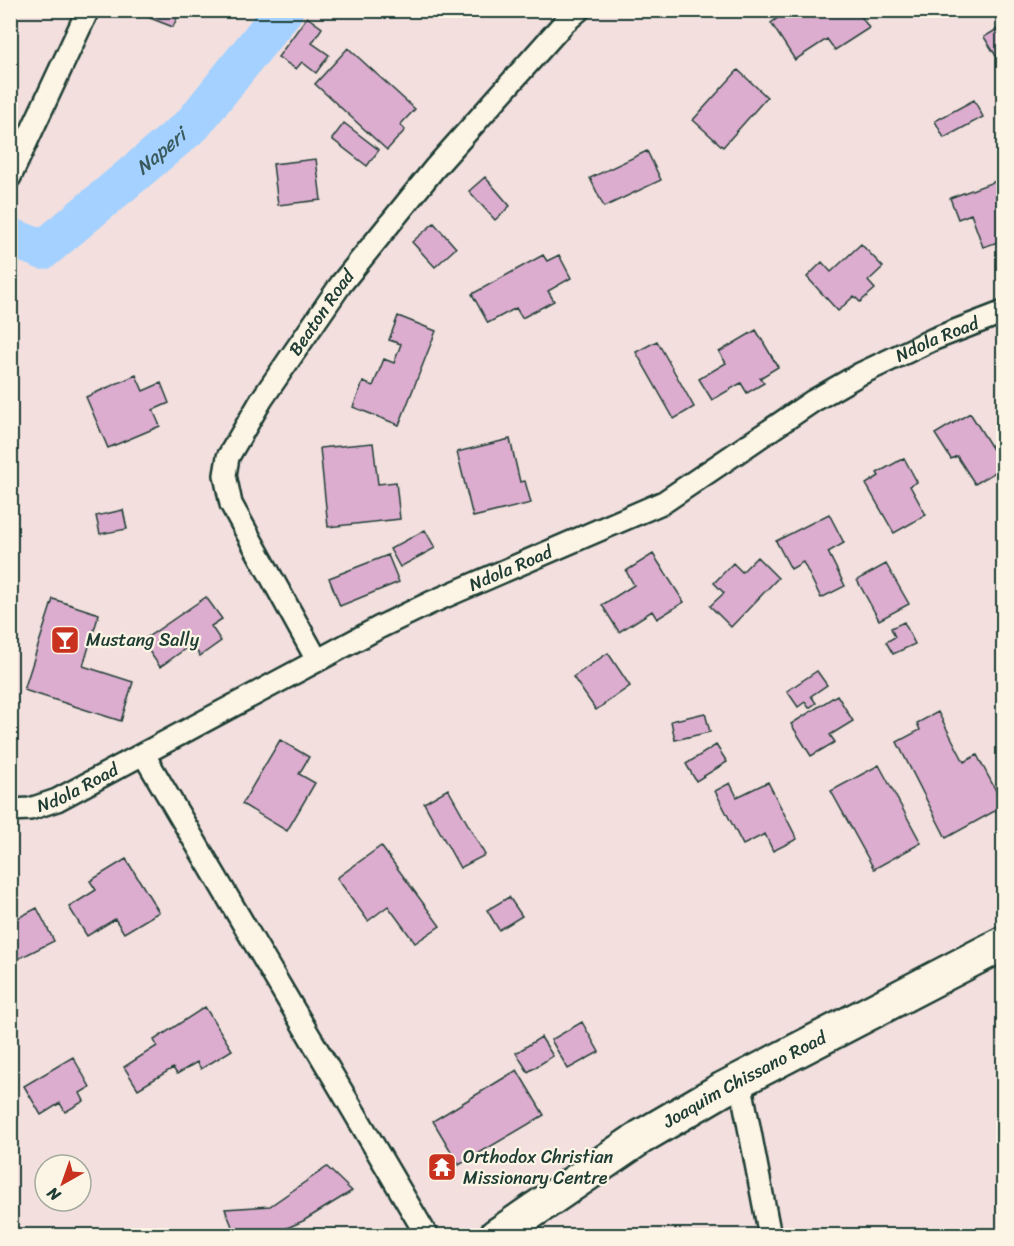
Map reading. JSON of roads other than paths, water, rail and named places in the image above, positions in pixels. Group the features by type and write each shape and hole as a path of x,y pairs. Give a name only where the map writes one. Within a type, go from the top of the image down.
{"highway":[{"name":"Joaquim Chissano Road","path":"496,1236 641,1137 740,1080 1004,943"}],"street":[{"path":"10,177 88,10"},
{"name":"Beaton Road","path":"317,660 231,504 225,475 228,457 262,399 348,275 441,160 564,23 579,10"},
{"name":"Ndola Road","path":"10,810 30,809 57,800 317,660 430,603 664,502 813,400 860,374 934,339 1004,312"},
{"path":"144,755 427,1236"},
{"path":"740,1080 769,1231 766,1236"}],"waterway":[{"name":"Naperi","path":"10,237 43,250 193,124 284,10"}],"place":[{"name":"Mustang Sally","path":"65,640"},
{"name":"Orthodox Christian Missionary Centre","path":"442,1167"}]}
